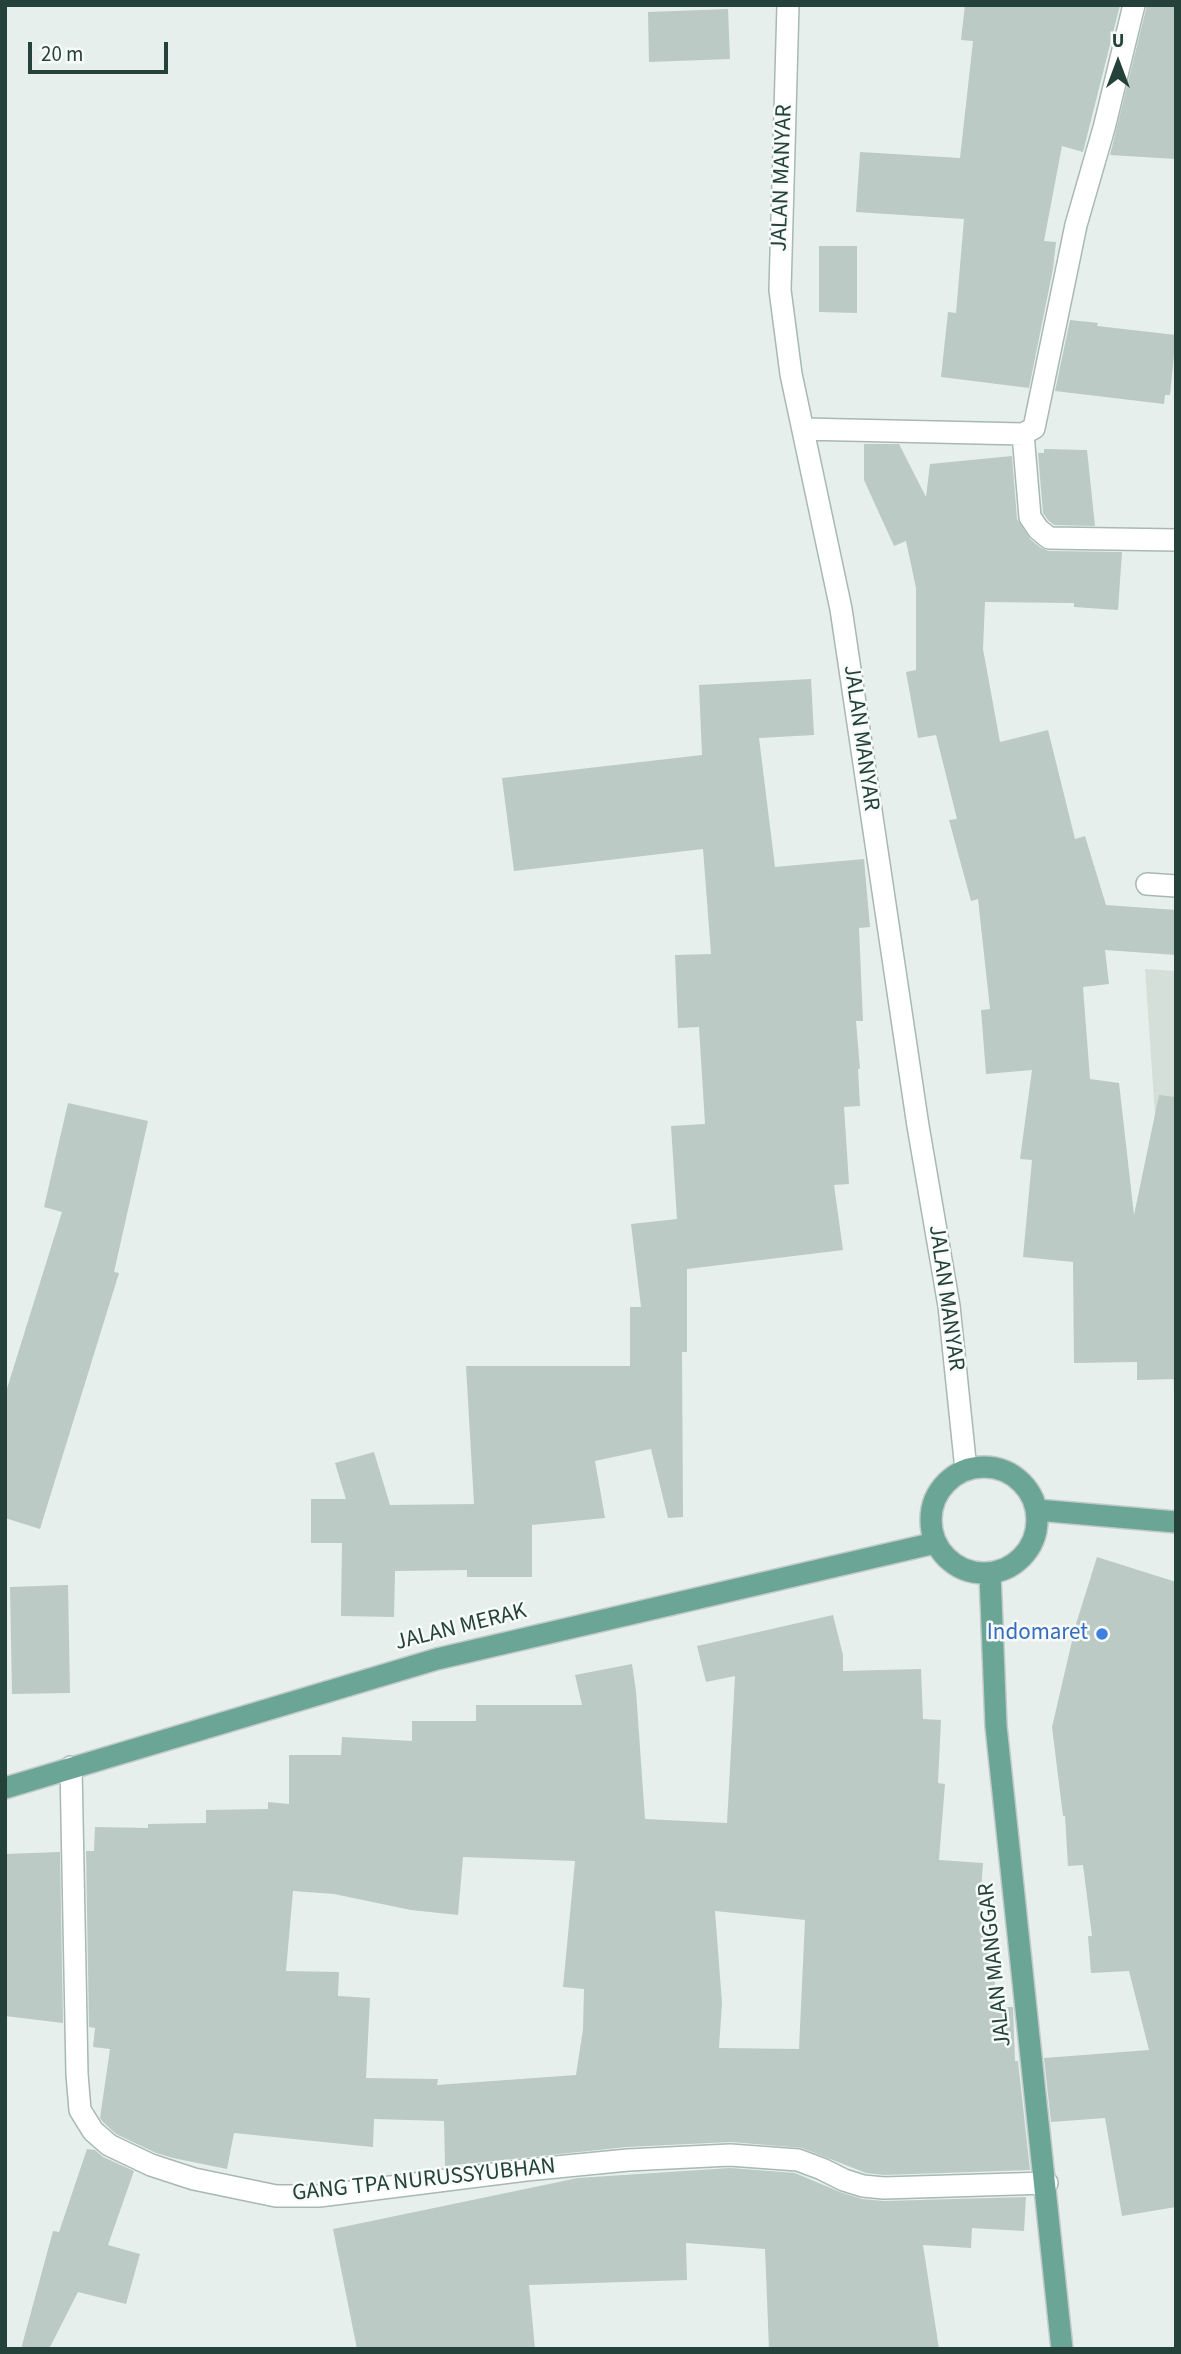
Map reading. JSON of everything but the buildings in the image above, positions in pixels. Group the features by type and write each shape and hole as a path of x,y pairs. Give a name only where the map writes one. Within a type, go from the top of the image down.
{"main road":[{"path":"989,1467 1011,1474 1028,1489 1037,1510 1038,1528 1033,1545 1022,1559 1007,1569 990,1574 958,1567 935,1543 930,1525 932,1508 939,1491 951,1478 966,1470 989,1467"},
{"path":"1037,1510 1176,1522"},
{"name":"JALAN MERAK","path":"5,1788 437,1659 935,1543"},
{"name":"JALAN MANGGAR","path":"990,1574 996,1726 1047,2183 1062,2349"}],"street":[{"name":"JALAN MANYAR","path":"788,5 780,290 791,374 841,609 918,1126 949,1306 966,1470"},
{"path":"803,429 1023,434 1034,428 1076,225 1104,128 1134,5"},
{"path":"1023,434 1030,517 1038,529 1049,538 1176,540"},
{"path":"1147,884 1176,886"},
{"name":"GANG TPA NURUSSYUBHAN","path":"71,1767 76,2074 80,2110 93,2132 109,2145 152,2165 194,2179 276,2196 319,2196 628,2160 730,2155 798,2160 844,2180 863,2186 884,2188 1047,2183"}],"shaded area":[{"path":"1145,969 1176,971 1176,1408 1175,1408"}],"place":[{"name":"Indomaret","path":"1102,1634"}]}
